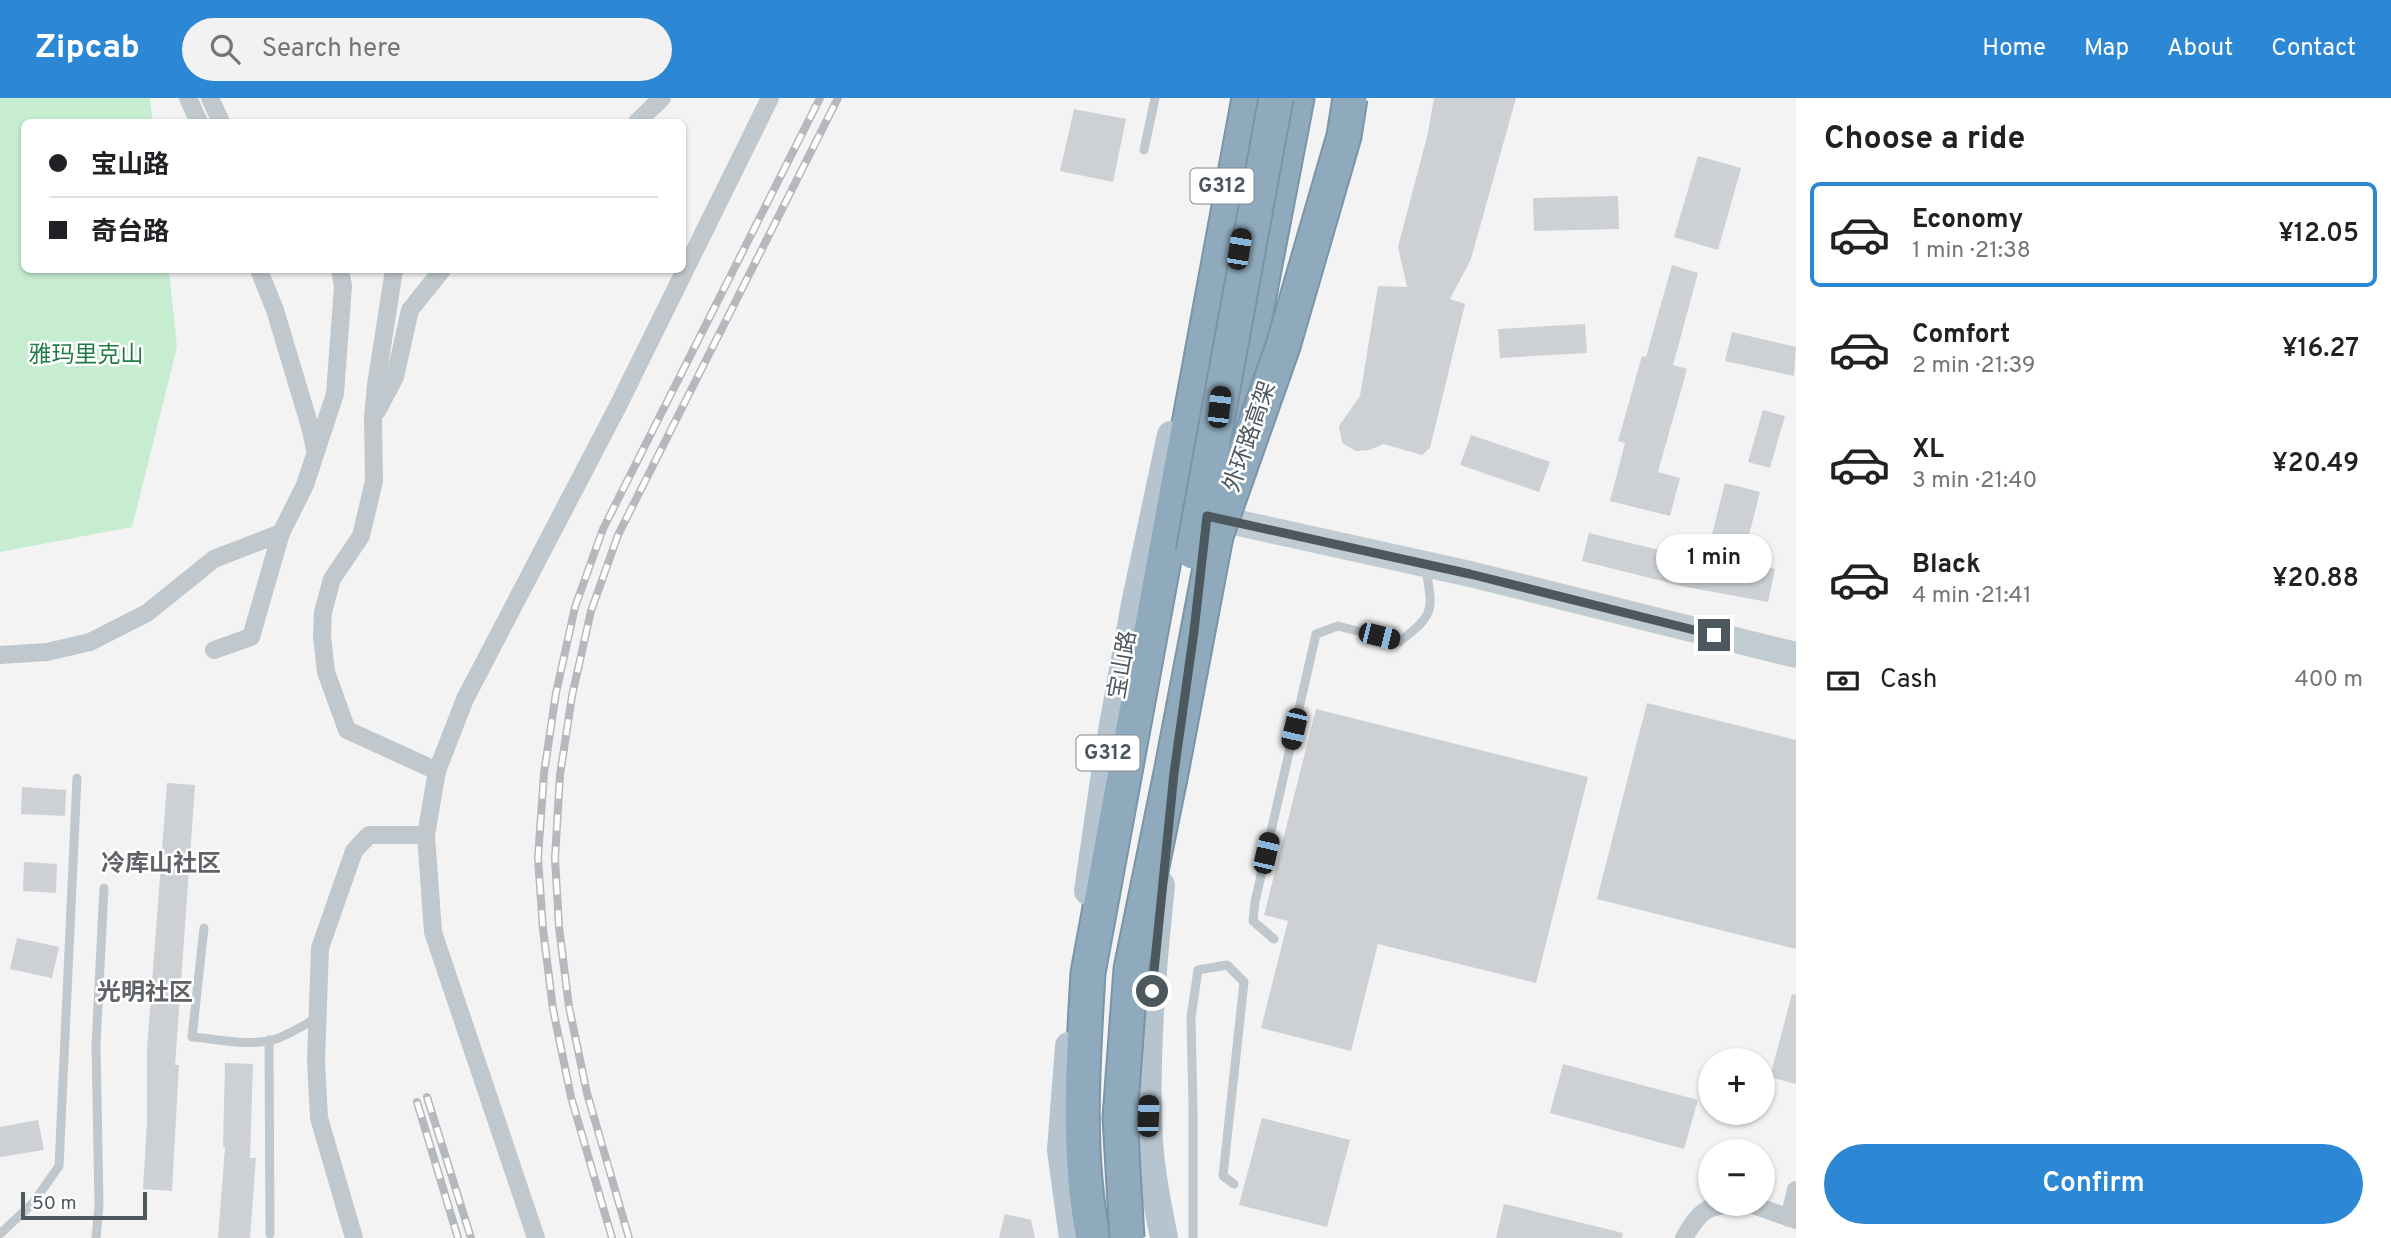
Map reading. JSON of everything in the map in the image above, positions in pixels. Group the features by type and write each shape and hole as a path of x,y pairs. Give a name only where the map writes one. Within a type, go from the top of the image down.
{"highway":[{"path":"1206,274 1228,98"},
{"path":"1093,1238 1088,1210 1081,1113 1087,973 1249,98"},
{"path":"1128,1238 1119,1193 1105,1086 1112,976 1276,98"},
{"path":"1207,516 1244,374 1297,98"},
{"name":"外环路高架","path":"1128,1238 1120,1118 1131,969 1216,536 1283,346 1344,136 1350,98"},
{"name":"外环路高架","path":"1148,1238 1137,1118 1146,955 1234,523 1298,332 1360,123 1363,98"}],"main road":[{"name":"宝山路","path":"1073,1238 1061,1150 1072,999 1108,753 1135,604 1206,274 1238,98"},
{"name":"G312","path":"1164,1238 1154,1181 1148,1116 1153,966 1231,299 1264,98"}],"street":[{"path":"188,98 197,119"},
{"path":"210,98 220,119"},
{"path":"640,119 662,98"},
{"path":"686,268 770,98"},
{"path":"260,273 275,310 312,430 316,453"},
{"path":"214,650 251,637 281,533 305,485 316,453 335,394 343,286 341,273"},
{"path":"394,273 376,384 373,417 374,481 361,536 332,579 323,612 322,636 326,672 347,730 437,771"},
{"path":"373,417 395,377 410,310 440,273"},
{"path":"536,1238 433,932 426,835 437,771 465,699 618,406 684,273"},
{"path":"1207,516 1425,564 1796,655"},
{"path":"0,655 47,652 90,642 147,612 214,559 281,533"},
{"path":"354,1238 318,1118 316,1061 320,948 355,851 369,835 426,835"},
{"path":"1775,1213 1792,1219 1796,1190"},
{"path":"1684,1238 1698,1216"}],"lane":[{"path":"1144,150 1155,98"},
{"path":"1273,939 1253,921 1255,902 1316,634 1338,626 1399,642 1422,625 1432,605 1425,564"},
{"path":"0,1234 33,1203 59,1166 77,778"},
{"path":"96,1238 99,1205 96,1045 104,888"},
{"path":"204,928 192,1037 252,1042 270,1040 317,1018"},
{"path":"1193,1238 1191,1017 1198,970 1227,965 1244,982 1223,1176 1234,1184"},
{"path":"270,1040 270,1234"}],"green space":[{"name":"雅玛里克山","path":"0,98 150,98 153,119 21,119 21,273 169,273 177,347 132,527 0,552"}],"building":[{"path":"1434,98 1516,98 1471,259 1450,299 1465,304 1430,448 1422,455 1383,444 1370,450 1356,451 1342,443 1339,426 1360,396 1378,286 1407,287 1398,247 1428,133"},
{"path":"1074,109 1126,119 1113,182 1060,171"},
{"path":"1698,156 1741,168 1718,250 1674,237"},
{"path":"1618,196 1619,229 1534,231 1533,198"},
{"path":"1672,265 1698,273 1673,365 1687,369 1658,472 1680,478 1670,516 1610,501 1625,443 1618,441 1642,356 1646,357"},
{"path":"1585,324 1587,353 1500,358 1498,329"},
{"path":"1732,332 1796,347 1794,376 1725,361"},
{"path":"1763,410 1785,416 1770,468 1748,462"},
{"path":"1471,435 1550,462 1539,492 1460,465"},
{"path":"1725,483 1760,492 1742,562 1775,569 1768,602 1686,587 1582,561 1589,533 1700,560 1702,553 1707,554"},
{"path":"1647,703 1796,740 1796,949 1597,899"},
{"path":"1316,709 1588,777 1536,983 1378,944 1351,1051 1261,1028 1288,921 1264,915"},
{"path":"167,783 195,785 175,1065 179,1065 172,1191 143,1189 147,1049"},
{"path":"22,787 66,790 65,816 21,814"},
{"path":"24,862 57,864 56,893 23,891"},
{"path":"17,938 59,947 52,978 10,969"},
{"path":"1792,994 1796,995 1796,1084 1775,1078 1775,1058"},
{"path":"225,1063 253,1064 250,1158 256,1158 250,1238 218,1238 225,1147"},
{"path":"1563,1064 1698,1100 1684,1149 1550,1113"},
{"path":"1262,1118 1350,1140 1327,1227 1239,1205"},
{"path":"38,1120 44,1150 0,1157 0,1127"},
{"path":"1504,1204 1623,1233 1622,1238 1496,1238"},
{"path":"1005,1214 1031,1220 1035,1238 999,1238"}],"railway":[{"path":"612,1238 571,1097 553,1009 543,929 538,858 544,773 556,693 575,607 603,529 820,98"},
{"path":"629,1238 587,1093 569,1007 559,927 555,858 560,775 572,696 591,611 618,535 838,98"},
{"path":"427,1097 471,1238"},
{"path":"417,1102 458,1238"}],"district":[{"name":"冷库山社区","path":"161,865"},
{"name":"光明社区","path":"145,994"}],"route":[{"path":"1152,991 1174,773 1207,516 1470,574 1714,635"}]}
